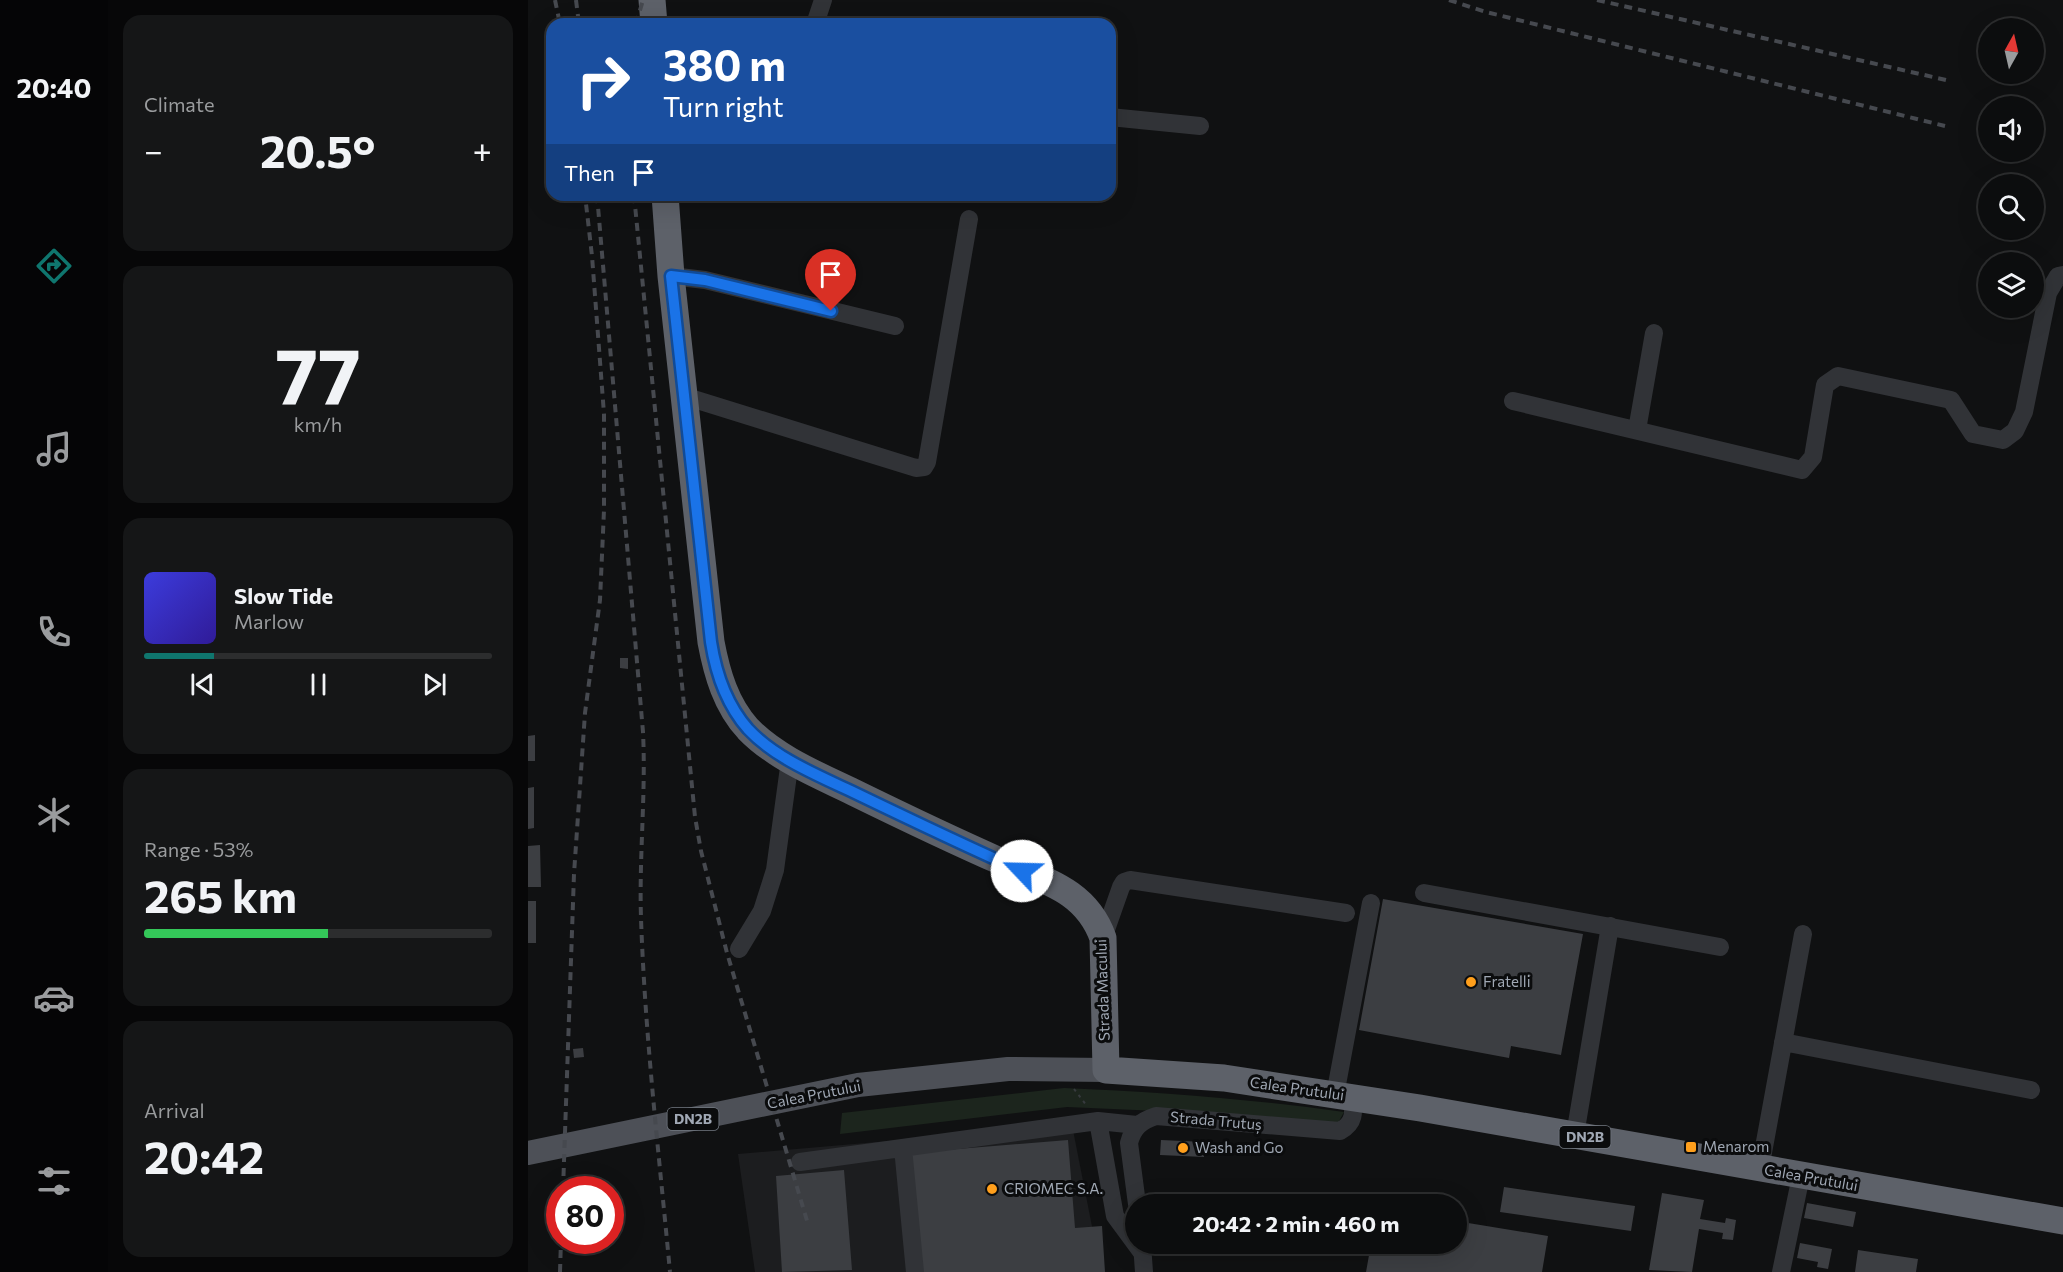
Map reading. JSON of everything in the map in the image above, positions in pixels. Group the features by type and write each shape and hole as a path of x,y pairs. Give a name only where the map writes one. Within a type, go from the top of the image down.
{"highway":[{"name":"Strada Macului","path":"665,201 715,668 723,690 742,722 767,745 790,760 954,840 1060,887 1085,904 1097,922 1103,938 1106,1070"},
{"name":"Calea Prutului","path":"1106,1070 1224,1078 1344,1096 2063,1221"}],"main road":[{"name":"Calea Prutului","path":"528,1153 858,1085 1008,1069 1106,1070"}],"street":[{"path":"817,18 823,0"},
{"path":"1116,118 1200,126"},
{"path":"684,396 916,468 924,467 927,462 969,219"},
{"path":"1513,401 1802,470 1813,457 1825,385 1838,376 1951,400 1973,434 2003,440 2015,431 2024,412 2048,293 2058,276 2063,274"},
{"path":"671,276 705,280 895,326"},
{"path":"1637,430 1654,333"},
{"path":"739,949 762,911 775,870 790,760"},
{"path":"1103,938 1121,886 1130,880 1346,913"},
{"path":"1424,893 1720,947"},
{"name":"Strada Trutuș","path":"1137,1125 1156,1116 1340,1131 1347,1127 1352,1119 1344,1096 1371,903"},
{"path":"1575,1136 1610,926"},
{"path":"1760,1169 1803,934"},
{"path":"1783,1042 2031,1090"},
{"path":"1098,1121 1115,1216 1143,1257"},
{"path":"800,1162 1098,1121 1137,1125 1129,1143 1136,1194"},
{"path":"903,1148 915,1272"},
{"path":"1781,1272 1801,1176"}],"path":[{"path":"1059,1069 1098,1121"}],"shaded area":[{"path":"1064,1088 1274,1103 1344,1112 1338,1123 1204,1113 1067,1107 840,1134 842,1113"},
{"path":"1072,1125 1101,1272 755,1272 738,1154"}],"building":[{"path":"620,658 628,658 628,669 620,668"},
{"path":"535,735 535,761 528,761 528,736"},
{"path":"534,787 534,828 528,829 528,788"},
{"path":"540,845 541,887 528,887 528,846"},
{"name":"Fratelli","path":"1383,899 1583,934 1561,1055 1511,1046 1509,1058 1359,1030"},
{"path":"528,901 536,901 536,943 528,943"},
{"path":"583,1048 584,1057 574,1058 573,1049"},
{"name":"CRIOMEC S.A.","path":"1068,1140 1075,1228 1102,1226 1105,1272 919,1272 909,1153"},
{"name":"Wash and Go","path":"1161,1140 1205,1142 1204,1157 1160,1155"},
{"path":"844,1170 852,1270 782,1272 776,1176"},
{"path":"1504,1187 1635,1206 1631,1231 1500,1212"},
{"path":"1662,1193 1704,1200 1700,1219 1725,1223 1726,1218 1736,1220 1733,1240 1722,1239 1723,1233 1699,1229 1692,1272 1649,1270"},
{"path":"1807,1203 1856,1212 1853,1227 1804,1218"},
{"path":"1467,1223 1548,1236 1542,1272 1366,1272 1369,1254 1467,1254"},
{"path":"1800,1243 1832,1249 1828,1269 1817,1267 1818,1262 1797,1258"},
{"path":"1858,1250 1918,1259 1916,1272 1855,1272"}],"railway":[{"path":"555,0 559,18"},
{"path":"576,0 578,18"},
{"path":"638,18 643,0"},
{"path":"1449,0 1486,12 1945,126"},
{"path":"1597,0 1946,80"},
{"path":"563,1176 574,874 585,713 600,600 604,510 604,414 586,201"},
{"path":"598,201 643,732 641,895 643,962 670,1272"},
{"path":"635,201 695,817 701,851 727,953 808,1224"},
{"path":"560,1272 561,1254"}],"place":[{"name":"Fratelli","path":"1471,982"},
{"name":"Menarom","path":"1691,1147"},
{"name":"Wash and Go","path":"1183,1148"},
{"name":"CRIOMEC S.A.","path":"992,1189"}],"route":[{"path":"831,311 705,280 671,276 715,668 735,713 749,730 767,745 790,760 861,796 1022,871"}]}
